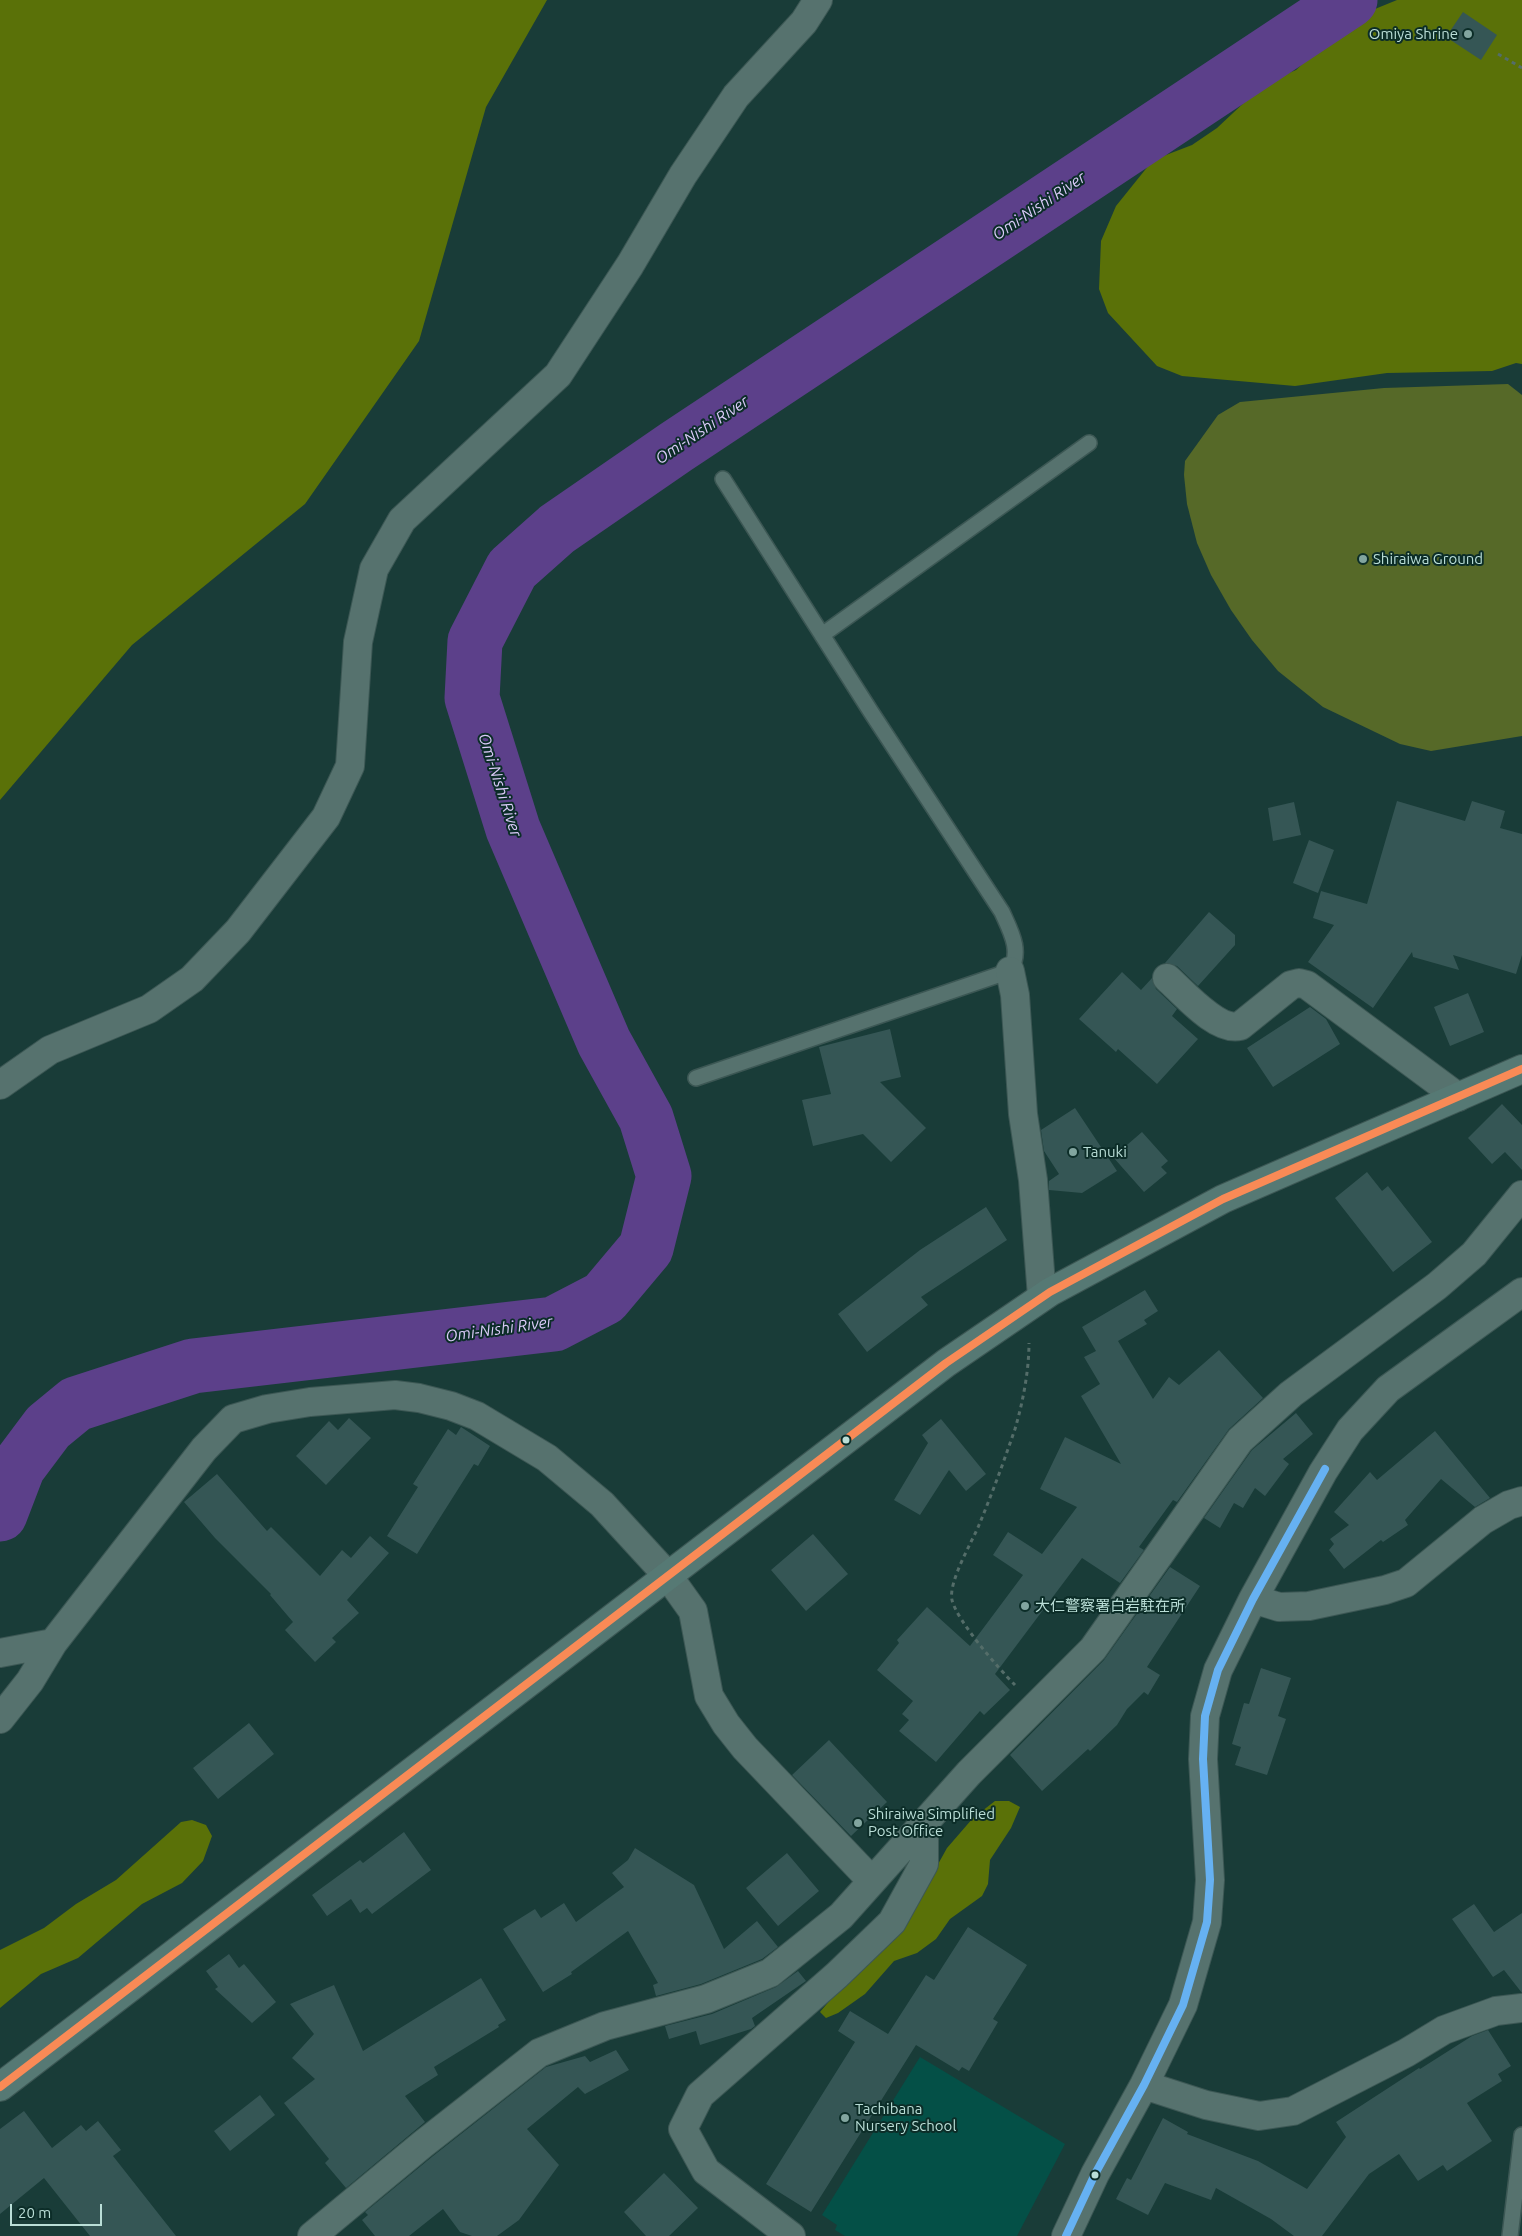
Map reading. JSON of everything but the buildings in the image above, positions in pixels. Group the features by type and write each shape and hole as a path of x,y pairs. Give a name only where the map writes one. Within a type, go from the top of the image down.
{"main road":[{"path":"0,2087 946,1363 1036,1302 1223,1199 1522,1069"}],"street":[{"path":"0,1085 50,1050 149,1009 192,979 238,931 326,817 350,766 358,642 374,569 402,520 558,374 630,265 682,175 736,96 804,22 818,0"},
{"path":"1010,971 1015,995 1023,1114 1033,1180 1036,1302"},
{"path":"1167,978 1217,1022 1233,1028 1240,1026 1291,985 1299,983 1307,985 1458,1097"},
{"path":"312,2236 423,2144 539,2053 605,2026 706,1998 770,1973 841,1916 969,1773 1093,1649 1240,1440 1291,1394 1437,1286 1474,1254 1522,1195"},
{"path":"1066,2236 1095,2174 1144,2085 1183,2005 1207,1922 1210,1880 1203,1759 1205,1716 1218,1670 1253,1599 1323,1472 1350,1430 1396,1383 1522,1292"},
{"path":"0,1719 30,1682 45,1644 204,1449 232,1419 267,1409 355,1397 395,1395 419,1398 452,1406 477,1416 547,1458 602,1504 668,1576 693,1611 709,1696 726,1724 745,1748 872,1881"},
{"path":"1253,1599 1279,1606 1309,1606 1385,1590 1406,1583 1483,1520 1509,1505 1522,1501"},
{"path":"0,1653 45,1644"},
{"path":"791,2236 706,2171 683,2129 700,2095 837,1975 892,1922 924,1864 924,1824"},
{"path":"1144,2085 1206,2105 1260,2116 1293,2111 1372,2072 1444,2030 1496,2010 1522,2008"}],"lane":[{"path":"822,635 1089,443"},
{"path":"696,1078 1010,971 1015,962 1016,942 1002,912 723,479"},
{"path":"1510,2236 1517,2214 1522,2135"}],"path":[{"path":"1498,54 1522,68"},
{"path":"1036,1302 1029,1361 1016,1427 957,1577 952,1599 961,1617 999,1668 1037,1706"}],"shaded area":[{"name":"Shiraiwa Ground","path":"1508,384 1522,395 1522,736 1431,751 1400,744 1323,707 1278,671 1252,640 1231,610 1211,575 1197,543 1187,504 1184,475 1185,461 1218,415 1240,402 1384,388"},
{"path":"920,2057 1065,2144 1017,2236 845,2236 835,2230 837,2225 822,2215"}],"green space":[{"path":"0,0 547,0 486,107 419,341 305,504 132,645 0,800"},
{"path":"1397,0 1522,0 1522,364 1516,363 1492,371 1387,373 1295,386 1182,376 1157,366 1108,313 1099,289 1101,241 1116,206 1153,160 1192,145 1217,128 1265,83 1296,70 1348,20"},
{"path":"995,1801 1009,1801 1020,1807 1011,1828 990,1860 988,1884 982,1896 950,1919 936,1939 917,1953 894,1961 865,1994 838,2013 826,2018 820,2012 836,1993 857,1976 937,1866 947,1848 973,1818"},
{"path":"192,1820 206,1825 212,1836 203,1861 182,1883 142,1904 78,1958 41,1974 0,2008 0,1950 44,1928 76,1904 116,1880 181,1822"}],"waterway":[{"name":"Omi-Nishi River","path":"0,1514 18,1467 48,1427 76,1404 193,1366 554,1324 604,1298 646,1248 664,1176 646,1118 604,1042 513,829 472,698 475,641 512,569 557,529 676,447 1350,0"}],"transit line":[{"path":"0,2087 946,1363 1050,1292 1223,1199 1522,1069"},
{"path":"1066,2236 1095,2174 1144,2085 1183,2005 1207,1922 1210,1880 1203,1759 1205,1716 1218,1670 1253,1599 1325,1469"}],"place":[{"name":"Omiya Shrine","path":"1468,34"},
{"name":"Shiraiwa Ground","path":"1363,559"},
{"name":"Tanuki","path":"1073,1152"},
{"name":"大仁警察署白岩駐在所","path":"1025,1606"},
{"name":"Shiraiwa Simplified Post Office","path":"858,1823"},
{"name":"Tachibana Nursery School","path":"845,2118"}]}
